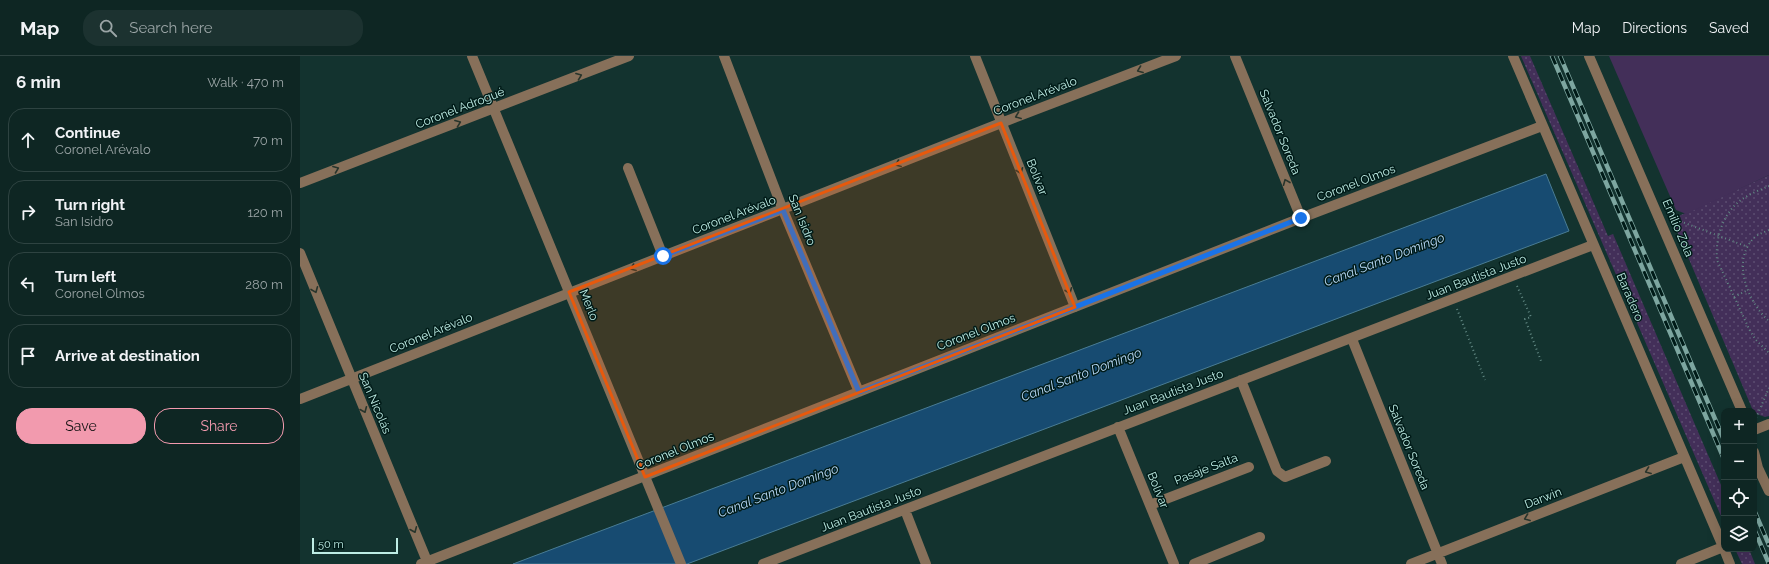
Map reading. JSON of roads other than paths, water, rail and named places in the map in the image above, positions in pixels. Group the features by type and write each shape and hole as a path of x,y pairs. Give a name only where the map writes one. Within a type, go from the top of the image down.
{"street":[{"name":"Merlo","path":"472,56 681,564"},
{"name":"Coronel Adrogué","path":"300,183 629,56"},
{"name":"San Isidro","path":"724,56 783,210 859,392"},
{"name":"Bolívar","path":"975,56 1076,307"},
{"name":"Coronel Arévalo","path":"300,399 569,292 1176,56"},
{"name":"Salvador Soreda","path":"1235,56 1301,218"},
{"name":"Baradero","path":"1513,56 1721,541"},
{"name":"Emilio Zola","path":"1589,56 1741,408"},
{"name":"Coronel Olmos","path":"424,563 1301,218 1542,126"},
{"path":"628,168 663,256"},
{"name":"Juan Bautista Justo","path":"763,564 1241,380 1352,339 1593,245"},
{"name":"San Nicolás","path":"300,253 424,563"},
{"name":"Salvador Soreda","path":"1352,339 1442,564"},
{"path":"1241,380 1277,471 1280,474 1285,477 1326,461"},
{"path":"1757,429 1769,424"},
{"name":"Bolívar","path":"1118,427 1174,564"},
{"name":"Darwin","path":"1411,564 1684,457"},
{"path":"1757,464 1769,491"},
{"name":"Pasaje Salta","path":"1150,505 1249,467"},
{"path":"905,510 926,564"},
{"path":"1194,564 1260,537"},
{"path":"1681,564 1721,549"},
{"name":"Baradero","path":"1726,552 1730,564"}],"water":[{"name":"Canal Santo Domingo","path":"1546,174 1569,231 687,564 513,564"}],"railway":[{"path":"1552,56 1721,452"},
{"path":"1560,56 1721,433"},
{"path":"1757,516 1769,545"},
{"path":"1757,536 1769,564"}]}
